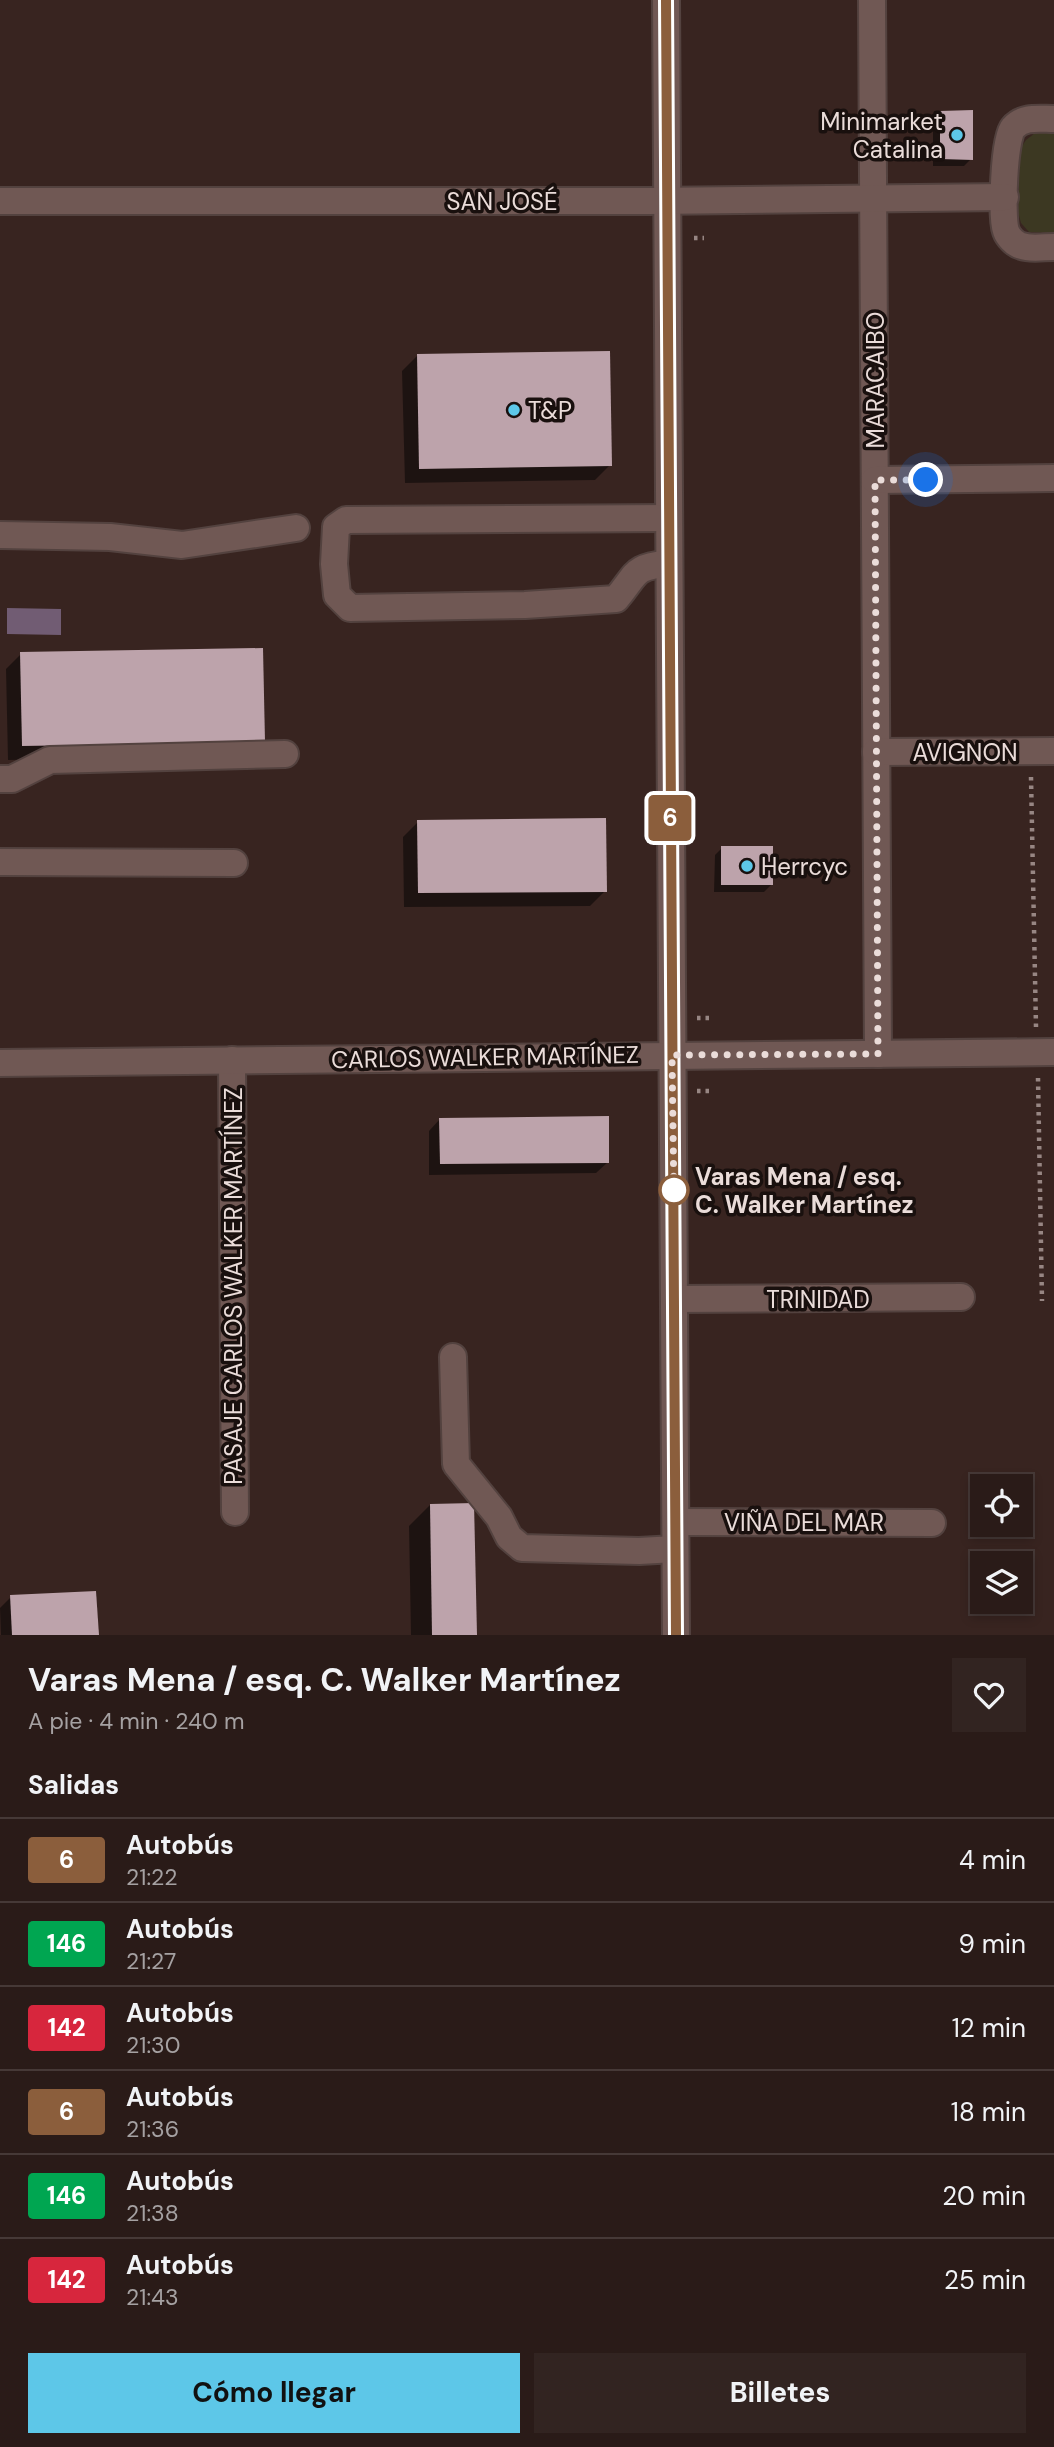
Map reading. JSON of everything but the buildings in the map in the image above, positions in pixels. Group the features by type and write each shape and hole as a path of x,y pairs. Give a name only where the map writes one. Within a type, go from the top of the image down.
{"street":[{"path":"666,0 676,1635"},
{"name":"MARACAIBO","path":"872,0 878,1054"},
{"path":"1054,119 1024,120 1009,133 1006,144 1005,197 1005,229 1011,239 1023,247 1054,247"},
{"name":"SAN JOSÉ","path":"0,201 667,201 1005,197"},
{"path":"875,480 1054,478"},
{"path":"669,518 346,520 336,527 334,565 337,596 350,608 525,605 616,599 636,572 644,566 669,564"},
{"path":"0,535 110,537 182,545 296,528"},
{"name":"AVIGNON","path":"876,752 1042,751"},
{"path":"0,779 12,779 50,760 285,754"},
{"path":"0,862 234,863"},
{"name":"CARLOS WALKER MARTÍNEZ","path":"0,1063 1045,1053"},
{"name":"PASAJE CARLOS WALKER MARTÍNEZ","path":"232,1060 235,1512"},
{"name":"TRINIDAD","path":"676,1300 961,1297"},
{"path":"453,1357 456,1464 499,1517 509,1537 522,1548 639,1551 675,1549"},
{"name":"VIÑA DEL MAR","path":"676,1522 932,1522"}],"path":[{"path":"1042,751 1045,1053"},
{"path":"1038,1080 1042,1301"}],"shaded area":[{"path":"1054,132 1054,233 1029,232 1021,223 1018,212 1020,149 1035,133"},
{"path":"7,608 61,609 61,635 7,634"}],"bus line":[{"name":"6","path":"666,0 676,1635"}],"place":[{"name":"Minimarket Catalina","path":"957,135"},
{"name":"T&P","path":"514,410"},
{"name":"Herrcyc","path":"747,866"},
{"name":"Varas Mena / esq. C. Walker Martínez","path":"674,1190"}],"route":[{"path":"674,1190 674,1202 672,1055 878,1054 875,480 926,480"}]}
